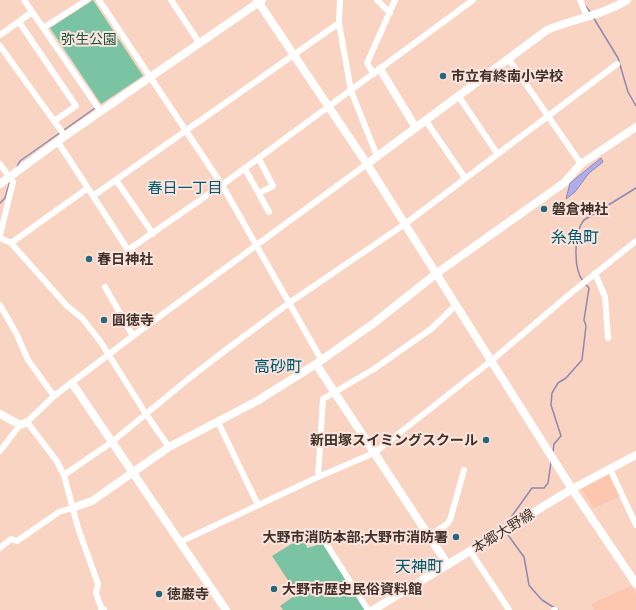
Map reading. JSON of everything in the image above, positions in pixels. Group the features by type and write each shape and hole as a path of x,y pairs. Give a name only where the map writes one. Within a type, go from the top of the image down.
{"street":[{"path":"24,0 101,112"},
{"path":"44,28 87,0"},
{"path":"99,0 222,185 255,246 289,303 334,392 448,565"},
{"path":"171,0 200,44"},
{"path":"340,0 339,23 351,91 377,156"},
{"path":"377,0 390,14"},
{"path":"395,0 368,63 377,71 416,128"},
{"path":"580,0 587,16"},
{"path":"0,451 23,423 54,396 133,336 459,97 508,58 547,30 608,10 627,0"},
{"path":"0,184 65,136 200,44 260,1 293,55 367,164 437,273 572,489 636,584"},
{"path":"58,142 128,250 259,159 469,1"},
{"path":"0,35 32,12"},
{"path":"19,22 76,106 54,121"},
{"path":"93,196 339,23"},
{"path":"0,46 65,136"},
{"path":"508,58 581,164"},
{"path":"64,475 112,442 192,376 289,303 405,224 617,64"},
{"path":"459,97 498,153"},
{"path":"426,121 465,178"},
{"path":"0,548 11,539 17,541 59,512 92,500 169,447 218,422 318,362 374,323 437,273 564,183 581,164 636,128"},
{"path":"259,159 273,186 259,194"},
{"path":"0,164 13,182 0,237 11,242 67,306 82,318 100,341 146,414 169,447"},
{"path":"245,168 270,212"},
{"path":"116,180 153,234"},
{"path":"11,242 88,188"},
{"path":"180,542 318,477 374,453 491,361 595,273 636,242"},
{"path":"595,273 605,297 608,338"},
{"path":"104,287 133,336"},
{"path":"0,305 16,333 28,360 54,396"},
{"path":"318,477 323,399 374,369 425,333 456,305"},
{"path":"72,383 226,610"},
{"path":"0,414 23,423 56,460 64,475 72,508 98,584 96,593 102,610"},
{"path":"218,422 258,505"},
{"name":"本郷大野線","path":"373,610 572,489 636,455"},
{"path":"610,469 636,525"},
{"path":"429,536 450,520 464,470"},
{"path":"325,542 368,610"},
{"path":"470,551 509,610"}],"shaded area":[{"path":"610,473 620,496 594,508 581,489"},
{"path":"631,586 636,594 636,610 594,610 591,604"}],"green space":[{"name":"弥生公園","path":"93,0 143,76 101,104 50,28"},
{"path":"304,536 307,548 324,543 331,557 366,610 283,610 280,606 297,594 272,556"}],"water":[{"path":"601,158 603,162 589,173 575,192 566,199 570,183"}],"waterway":[{"path":"585,5 590,12"},
{"path":"593,17 618,58 628,92 636,106"},
{"path":"64,130 95,108"},
{"path":"17,167 20,161 61,132"},
{"path":"0,203 5,198 10,181"},
{"path":"583,281 576,260 576,250 578,233 584,220 636,188"},
{"path":"553,452 554,444 561,436 551,405 552,393 558,383 566,378 582,360 586,326 584,320 589,288 585,284"},
{"path":"509,524 509,520 532,488 544,488 548,483 551,462"},
{"path":"508,531 508,535 524,557 529,585 542,600 558,610"}],"place":[{"name":"市立有終南小学校","path":"443,76"},
{"name":"磐倉神社","path":"544,209"},
{"name":"春日神社","path":"89,259"},
{"name":"圓徳寺","path":"104,320"},
{"name":"新田塚スイミングスクール","path":"486,440"},
{"name":"大野市消防本部;大野市消防署","path":"456,537"},
{"name":"大野市歴史民俗資料館","path":"274,589"},
{"name":"徳巌寺","path":"159,594"}],"district":[{"name":"春日一丁目","path":"185,188"},
{"name":"糸魚町","path":"575,237"},
{"name":"高砂町","path":"278,366"},
{"name":"天神町","path":"419,566"}]}
